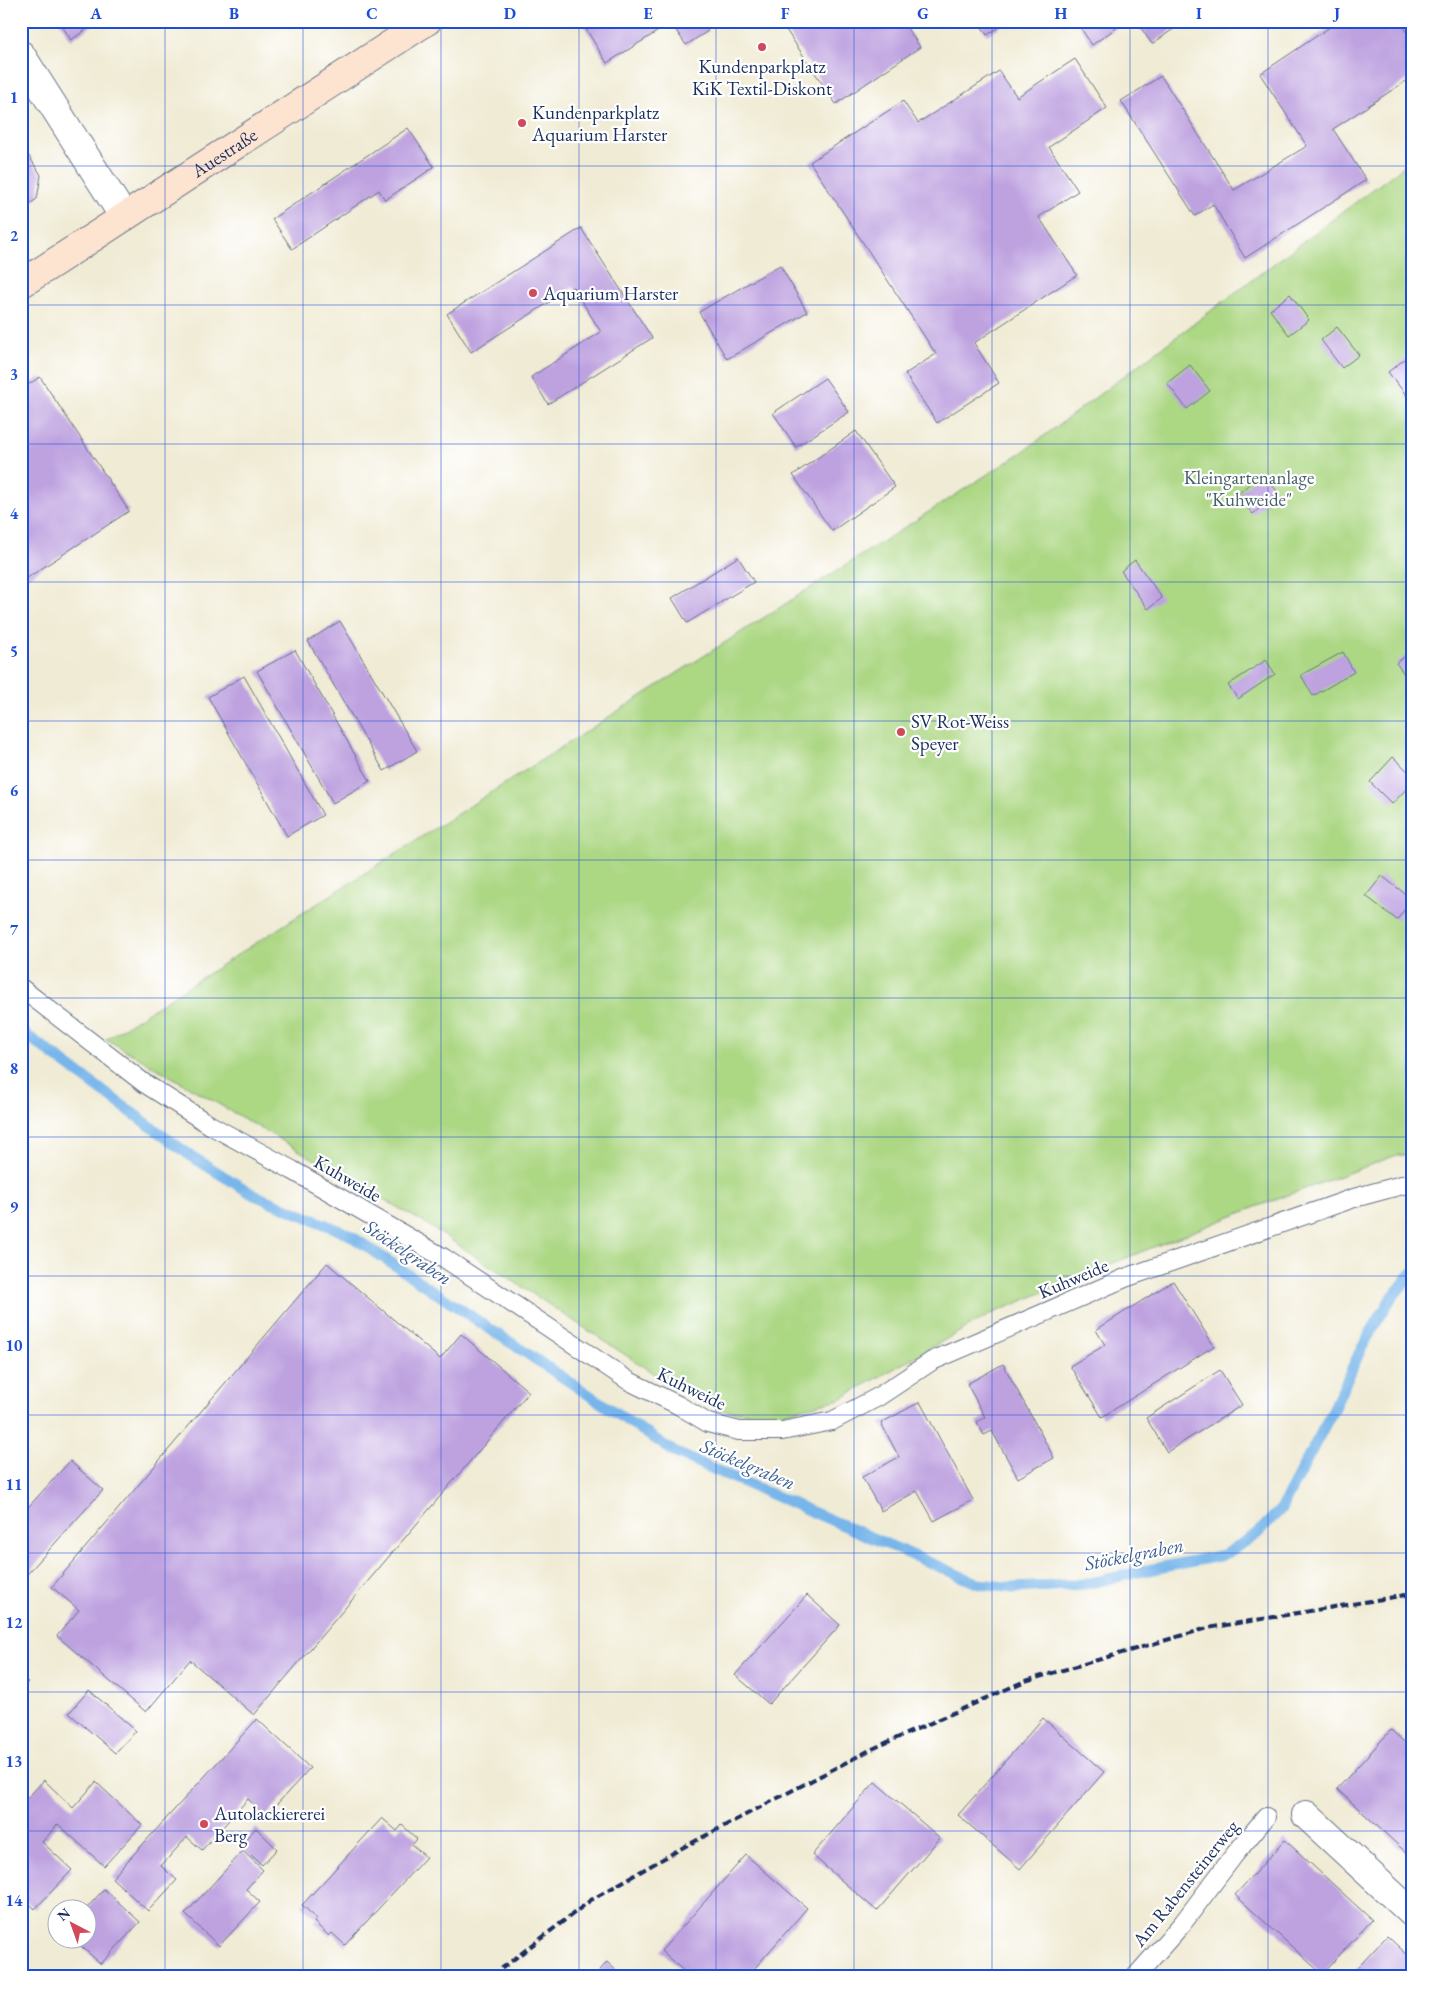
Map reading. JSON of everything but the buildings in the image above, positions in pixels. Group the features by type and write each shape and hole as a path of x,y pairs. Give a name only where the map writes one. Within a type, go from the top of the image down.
{"street":[{"name":"Auestraße","path":"21,284 427,21"},
{"path":"21,54 124,217"},
{"path":"1306,1815 1412,1913"}],"lane":[{"name":"Kuhweide","path":"21,988 144,1084 210,1125 444,1258 629,1381 708,1422 739,1431 782,1431 832,1421 878,1397 932,1361 1125,1278 1354,1198 1412,1184"},
{"name":"Am Rabensteinerweg","path":"1136,1976 1182,1924 1235,1854 1266,1817"}],"green space":[{"name":"SV Rot-Weiss Speyer","path":"1412,160 1412,1156 1397,1155 1253,1208 1118,1261 991,1314 840,1399 771,1416 721,1410 659,1377 428,1225 106,1039 1024,451"}],"waterway":[{"name":"Stöckelgraben","path":"21,1031 191,1156 254,1195 348,1234 676,1453 979,1584 1014,1588 1086,1584 1224,1555 1257,1534 1281,1509 1332,1412 1362,1347 1390,1300 1412,1273"}],"railway":[{"path":"492,1976 591,1900 680,1849 870,1750 1025,1681 1208,1628 1412,1594"}],"place":[{"name":"Kundenparkplatz KiK Textil-Diskont","path":"762,47"},
{"name":"Kundenparkplatz Aquarium Harster","path":"522,123"},
{"name":"Aquarium Harster","path":"533,293"},
{"name":"SV Rot-Weiss Speyer","path":"901,732"},
{"name":"Autolackiererei Berg","path":"204,1824"}],"park label":[{"name":"Kleingartenanlage \"Kuhweide\"","path":"1249,488"}]}
